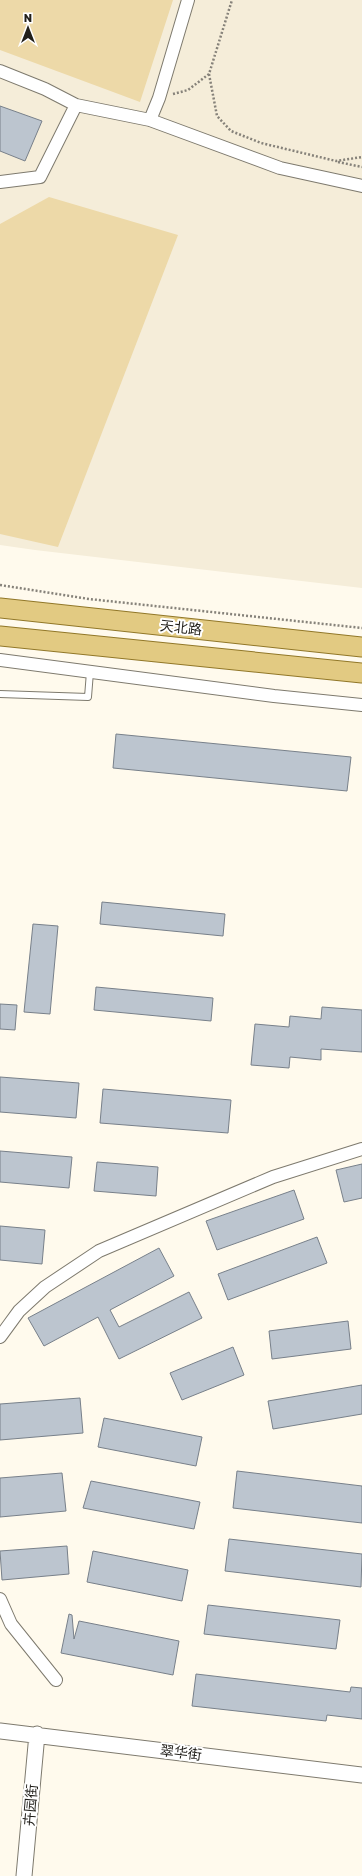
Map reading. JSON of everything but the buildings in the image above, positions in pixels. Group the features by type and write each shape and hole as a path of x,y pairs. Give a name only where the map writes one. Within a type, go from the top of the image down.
{"main road":[{"name":"天北路","path":"0,608 362,646"},
{"name":"天北路","path":"0,636 362,673"}],"street":[{"path":"150,120 159,98 188,0"},
{"path":"0,71 45,89 76,105 150,120 280,168 362,186"},
{"path":"0,182 40,177 76,105"},
{"path":"0,660 274,696 362,705"},
{"path":"0,1337 19,1311 45,1287 99,1251 273,1177 362,1149"},
{"path":"0,1599 11,1624 56,1680"},
{"name":"翠华街","path":"0,1731 37,1734 362,1775"},
{"name":"卉园街","path":"24,1876 37,1734"}],"lane":[{"path":"0,694 88,697 90,672"}],"path":[{"path":"232,0 209,74 217,116 231,131 261,144 362,167"},
{"path":"159,98 188,90 209,74"},
{"path":"336,161 362,157"},
{"path":"0,585 89,599 362,628"}],"shaded area":[{"path":"0,0 362,0 362,588 0,545"},
{"path":"0,0 173,0 140,102 0,50"},
{"path":"49,197 178,235 58,547 0,534 0,224"}]}
